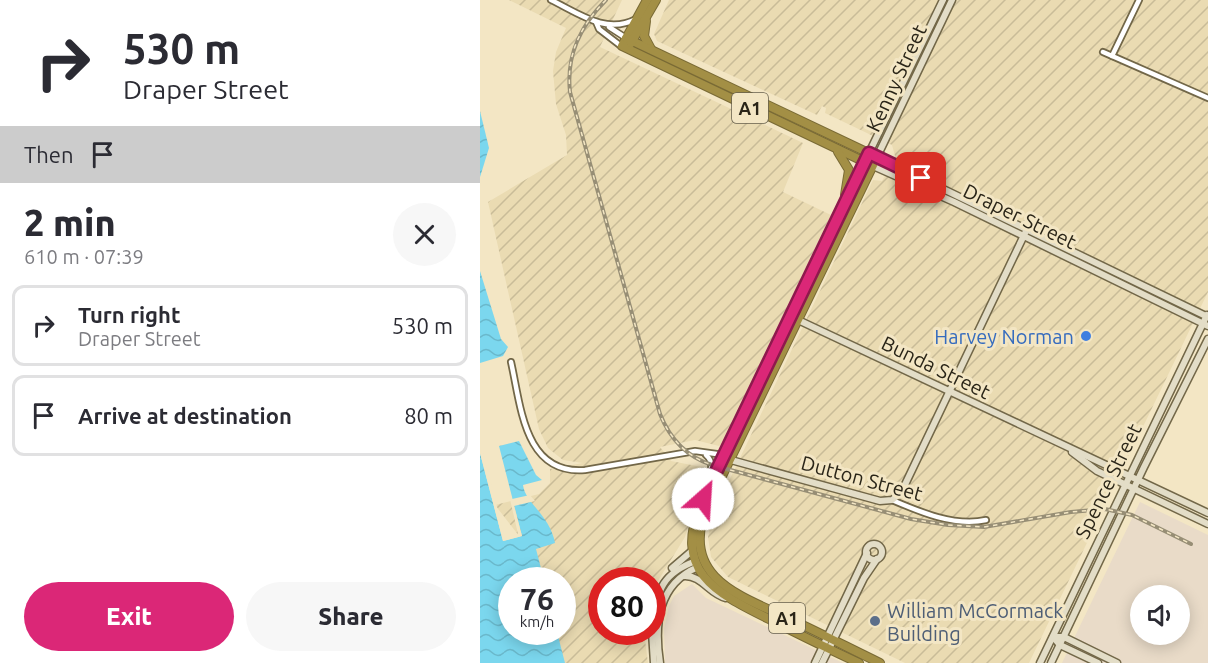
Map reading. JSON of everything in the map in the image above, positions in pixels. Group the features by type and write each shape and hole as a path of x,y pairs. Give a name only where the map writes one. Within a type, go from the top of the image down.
{"highway":[{"path":"624,48 647,0"},
{"path":"629,39 655,3"},
{"path":"652,50 643,33 655,3"},
{"name":"Draper Street","path":"629,39 877,157"},
{"name":"Draper Street","path":"624,48 869,164"},
{"path":"831,237 850,177 845,159 835,149"},
{"name":"Kenny Street","path":"699,563 693,550 693,527 703,499 726,458 869,164 869,153"},
{"name":"Kenny Street","path":"794,318 831,237 869,164 877,157"},
{"name":"Kenny Street","path":"699,563 700,526 726,458"},
{"name":"A1","path":"699,563 708,583 726,598 880,663"},
{"name":"A1","path":"699,563 726,588 828,643 859,663"}],"street":[{"name":"Draper Street","path":"551,0 604,24 618,26 638,18"},
{"name":"Kenny Street","path":"869,153 943,0"},
{"name":"Kenny Street","path":"877,157 952,0"},
{"path":"1113,56 1139,0"},
{"name":"Draper Street","path":"596,22 599,28 624,48"},
{"name":"Draper Street","path":"604,24 629,39"},
{"path":"1103,52 1208,98"},
{"name":"Draper Street","path":"877,157 1208,315"},
{"name":"Draper Street","path":"869,164 1024,236 1206,325"},
{"path":"892,500 902,493 1027,229"},
{"name":"Spence Street","path":"1040,663 1125,483 1206,325 1208,315"},
{"name":"Bunda Street","path":"794,318 1208,513"},
{"name":"Spence Street","path":"1051,663 1138,479 1208,339"},
{"name":"Dutton Street","path":"511,362 529,436 543,457 556,467 570,471 585,471 700,450 880,501 892,500 947,519 969,522 986,520"},
{"name":"Bunda Street","path":"1067,448 1097,471 1208,524"},
{"name":"Dutton Street","path":"689,452 726,458"},
{"path":"703,499 704,488 712,467 706,455"},
{"path":"814,663 828,643 882,551 877,545 870,546 856,575 828,643 822,663"},
{"path":"666,576 693,550"},
{"path":"867,553 870,559 877,559"},
{"path":"666,597 678,578 699,563"},
{"path":"666,582 672,573 699,563"},
{"path":"666,586 687,572"},
{"path":"856,575 868,572"},
{"path":"678,578 694,577 712,593 726,598"},
{"path":"1053,637 1064,637 1117,663"},
{"path":"1053,637 1060,645 1098,663"},
{"path":"653,645 654,663"},
{"path":"659,645 660,663"}],"shaded area":[{"path":"509,0 622,0 600,47 803,143 783,192 831,215 722,444 719,446 695,440 660,447 671,461 707,468 685,537 666,568 588,567 588,645 646,645 648,663 559,663 554,645 576,645 576,567 535,567 530,550 495,505 539,494 550,483 550,469 583,463 563,460 548,448 539,429 488,202 567,155 566,135 556,104 553,71 556,52 566,28"},
{"path":"669,0 1208,0 1208,292 1029,663 905,663 728,577 711,557 708,537 713,514 728,493 725,489 873,180 882,181 895,156 892,145 825,113 826,108 822,106 817,115 657,41 654,34"},
{"path":"1140,502 1208,535 1208,663 1062,663"},
{"path":"692,584 706,598 843,663 665,663 666,620 674,596"}],"water":[{"path":"480,111 489,148 480,177"},
{"path":"480,271 501,339 508,347 503,356 480,363"},
{"path":"519,441 536,475 542,480 523,485 528,498 548,525 555,543 536,549 541,567 498,567 498,645 560,645 565,663 480,663 480,453 503,541 522,536 499,446"}],"pier":[{"path":"497,443 512,499 530,495 535,501 514,506 522,536 503,541 480,453 480,450 483,452 505,538 518,534"}],"railway":[{"path":"606,0 589,20 577,42 570,66 570,92 660,414 680,446 703,462 712,465 911,519 948,525 984,527 1071,512 1105,509 1132,515 1191,544"}],"place":[{"name":"Harvey Norman","path":"1086,336"},
{"name":"William McCormack Building","path":"875,621"}],"route":[{"path":"703,499 831,237 869,153 921,178"}]}
